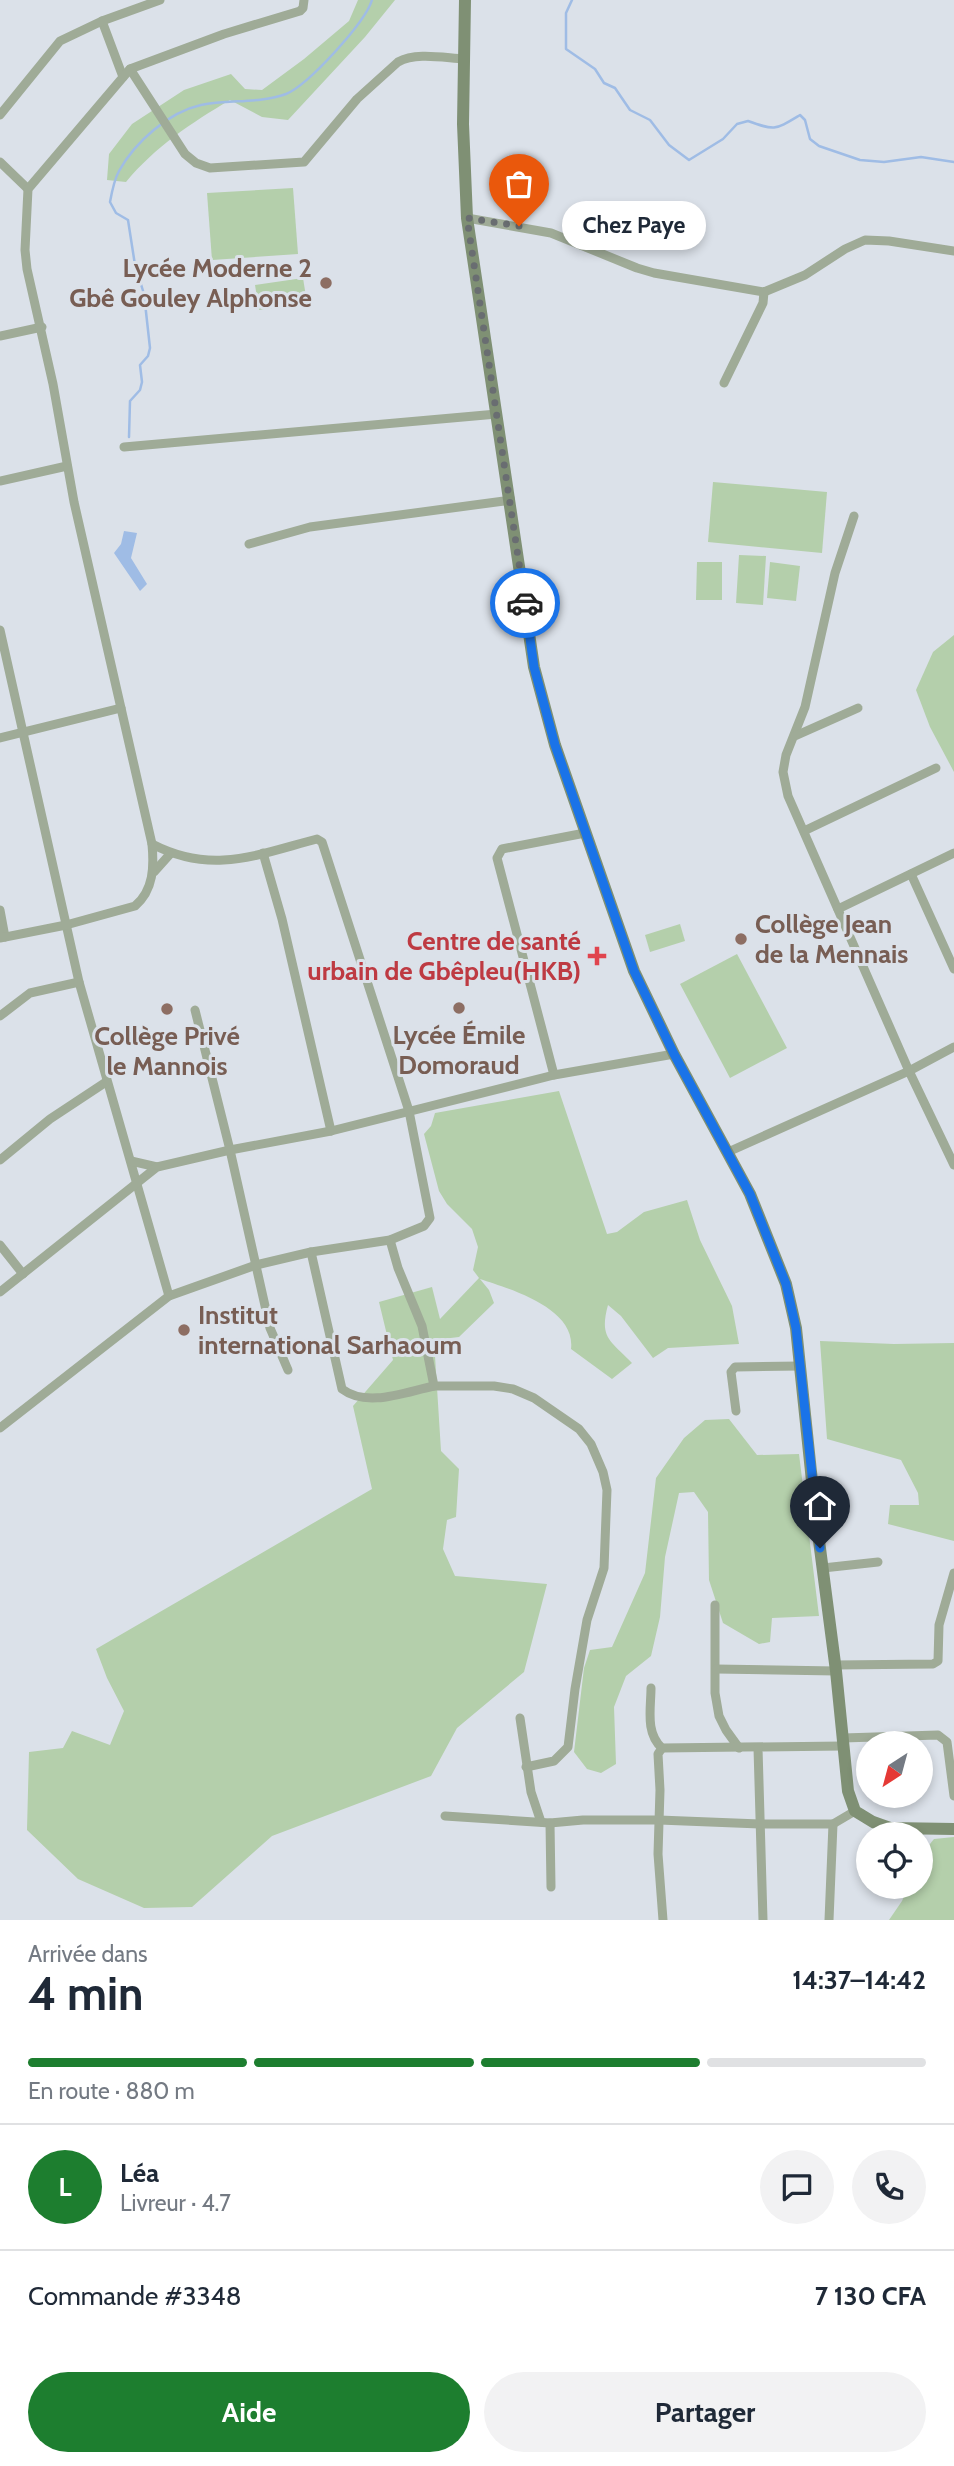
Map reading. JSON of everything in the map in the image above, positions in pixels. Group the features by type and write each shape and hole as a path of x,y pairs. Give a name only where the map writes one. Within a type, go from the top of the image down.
{"main road":[{"path":"465,0 467,218 534,667 555,745 634,971 674,1054 750,1194 786,1284 796,1328 848,1791 855,1811 890,1828 954,1829"}],"street":[{"path":"0,115 60,41 102,21 160,0"},
{"path":"155,872 152,844 67,466 25,250 29,189 130,69 224,34 300,11 304,0"},
{"path":"102,21 122,77"},
{"path":"130,69 185,153 196,163 210,169 304,162 357,99 398,62 415,57 464,59"},
{"path":"0,162 29,189"},
{"path":"467,218 551,233 637,268 764,292 805,275 845,249 865,240 954,251"},
{"path":"724,383 763,303 764,292"},
{"path":"0,336 42,327"},
{"path":"124,447 497,414"},
{"path":"0,481 67,466"},
{"path":"249,544 310,527 508,501"},
{"path":"854,516 835,573 805,707 786,754 783,772 788,796 909,1071 954,1165"},
{"path":"0,630 79,982 169,1296"},
{"path":"0,738 121,708"},
{"path":"794,736 858,708"},
{"path":"804,831 936,768"},
{"path":"554,1075 497,858 502,849 585,833"},
{"path":"1,1424 169,1296 256,1265 311,1252 390,1240 424,1226 430,1218 409,1111 322,842 317,839 222,862 171,853 152,844"},
{"path":"0,910 3,937 66,925 135,906 141,901 155,872 171,853"},
{"path":"263,853 282,919 331,1131"},
{"path":"838,909 954,853"},
{"path":"911,874 954,970"},
{"path":"0,1016 30,993 79,982"},
{"path":"195,1010 270,1328 288,1370"},
{"path":"727,1152 909,1071 954,1047"},
{"path":"131,1161 157,1167 331,1131 554,1075 674,1054"},
{"path":"0,1160 50,1119 106,1082"},
{"path":"0,1292 157,1167"},
{"path":"390,1240 398,1268 422,1326 434,1386"},
{"path":"0,1245 23,1274"},
{"path":"311,1252 342,1389 352,1397 365,1399 434,1386 494,1385 513,1389 534,1398 579,1429 591,1444 603,1472 607,1490 604,1568 587,1620 568,1747 554,1761 526,1768"},
{"path":"736,1411 731,1371 735,1367 800,1366"},
{"path":"823,1567 878,1562"},
{"path":"716,1669 933,1664 938,1661 939,1625 954,1573"},
{"path":"715,1605 715,1693 719,1716 739,1748"},
{"path":"651,1688 651,1734 662,1748 758,1748 938,1735 947,1742 954,1796"},
{"path":"520,1718 531,1792 546,1823 551,1887"},
{"path":"662,1748 658,1754 658,1854 663,1920"},
{"path":"758,1748 763,1920"},
{"path":"445,1816 546,1823 659,1820 833,1824 855,1811"},
{"path":"829,1920 833,1824"}],"green space":[{"path":"358,0 395,0 365,37 288,120 262,117 230,100 174,136 126,182 107,180 109,154 132,124 184,90 231,74 245,89 262,90 349,21"},
{"path":"293,188 298,254 212,260 207,193"},
{"path":"303,278 307,303 259,310 255,285"},
{"path":"713,482 827,492 822,553 708,542"},
{"path":"739,555 766,556 763,605 736,603"},
{"path":"697,562 722,562 722,600 696,600"},
{"path":"770,562 800,566 796,601 767,598"},
{"path":"954,635 954,772 930,727 916,690 933,652"},
{"path":"680,924 685,941 650,952 645,935"},
{"path":"737,954 787,1048 730,1078 680,984"},
{"path":"559,1091 607,1234 617,1232 644,1212 687,1200 700,1240 732,1306 739,1344 668,1348 653,1358 621,1316 608,1305 605,1325 608,1338 632,1363 612,1379 571,1349 570,1335 563,1322 552,1311 508,1288 480,1279 489,1290 494,1303 459,1337 434,1340 441,1451 459,1469 456,1517 447,1520 443,1549 455,1576 547,1584 524,1672 457,1728 431,1776 272,1836 192,1907 144,1908 78,1879 27,1830 29,1752 63,1748 72,1731 110,1745 124,1711 96,1649 372,1489 353,1406 393,1360 379,1302 432,1287 440,1319 479,1278 473,1270 478,1247 472,1229 447,1204 439,1191 424,1134 431,1126 435,1113"},
{"path":"820,1341 954,1343 954,1541 888,1524 890,1505 919,1505 918,1493 901,1460 827,1439"},
{"path":"729,1419 757,1455 799,1454 819,1616 772,1618 770,1642 759,1644 723,1623 709,1580 708,1512 694,1492 679,1493 665,1557 660,1617 651,1656 626,1676 614,1707 616,1764 601,1773 587,1769 574,1752 584,1668 590,1650 612,1647 645,1573 656,1478 684,1438 705,1420"},
{"path":"954,1837 954,1920 889,1920 903,1899 933,1899 934,1839"}],"water":[{"path":"124,531 137,533 131,558 147,584 140,591 114,553 121,544"}],"waterway":[{"path":"129,437 130,401 140,390 140,365 148,356 150,348 144,294 135,265 128,220 116,213 110,202 119,171 144,139 177,114 201,105 276,97 296,88 348,37 372,0"},
{"path":"572,0 566,13 566,49 595,69 604,83 615,88 630,110 650,120 669,145 689,160 723,139 737,124 748,121 775,127 800,115 805,120 810,139 819,146 860,160 884,162 921,157 954,162"}],"way so far":[{"path":"519,226 467,218 525,603"}],"place":[{"name":"Chez Paye","path":"519,226"},
{"name":"Lycée Moderne 2 Gbê Gouley Alphonse","path":"326,283"},
{"name":"Collège Jean de la Mennais","path":"741,939"},
{"name":"Centre de santé urbain de Gbêpleu(HKB)","path":"597,956"},
{"name":"Lycée Émile Domoraud","path":"459,1008"},
{"name":"Collège Privé le Mannois","path":"167,1009"},
{"name":"Institut international Sarhaoum","path":"184,1330"}],"route":[{"path":"525,603 534,667 555,745 634,971 674,1054 750,1194 786,1284 796,1328 820,1548"}]}
